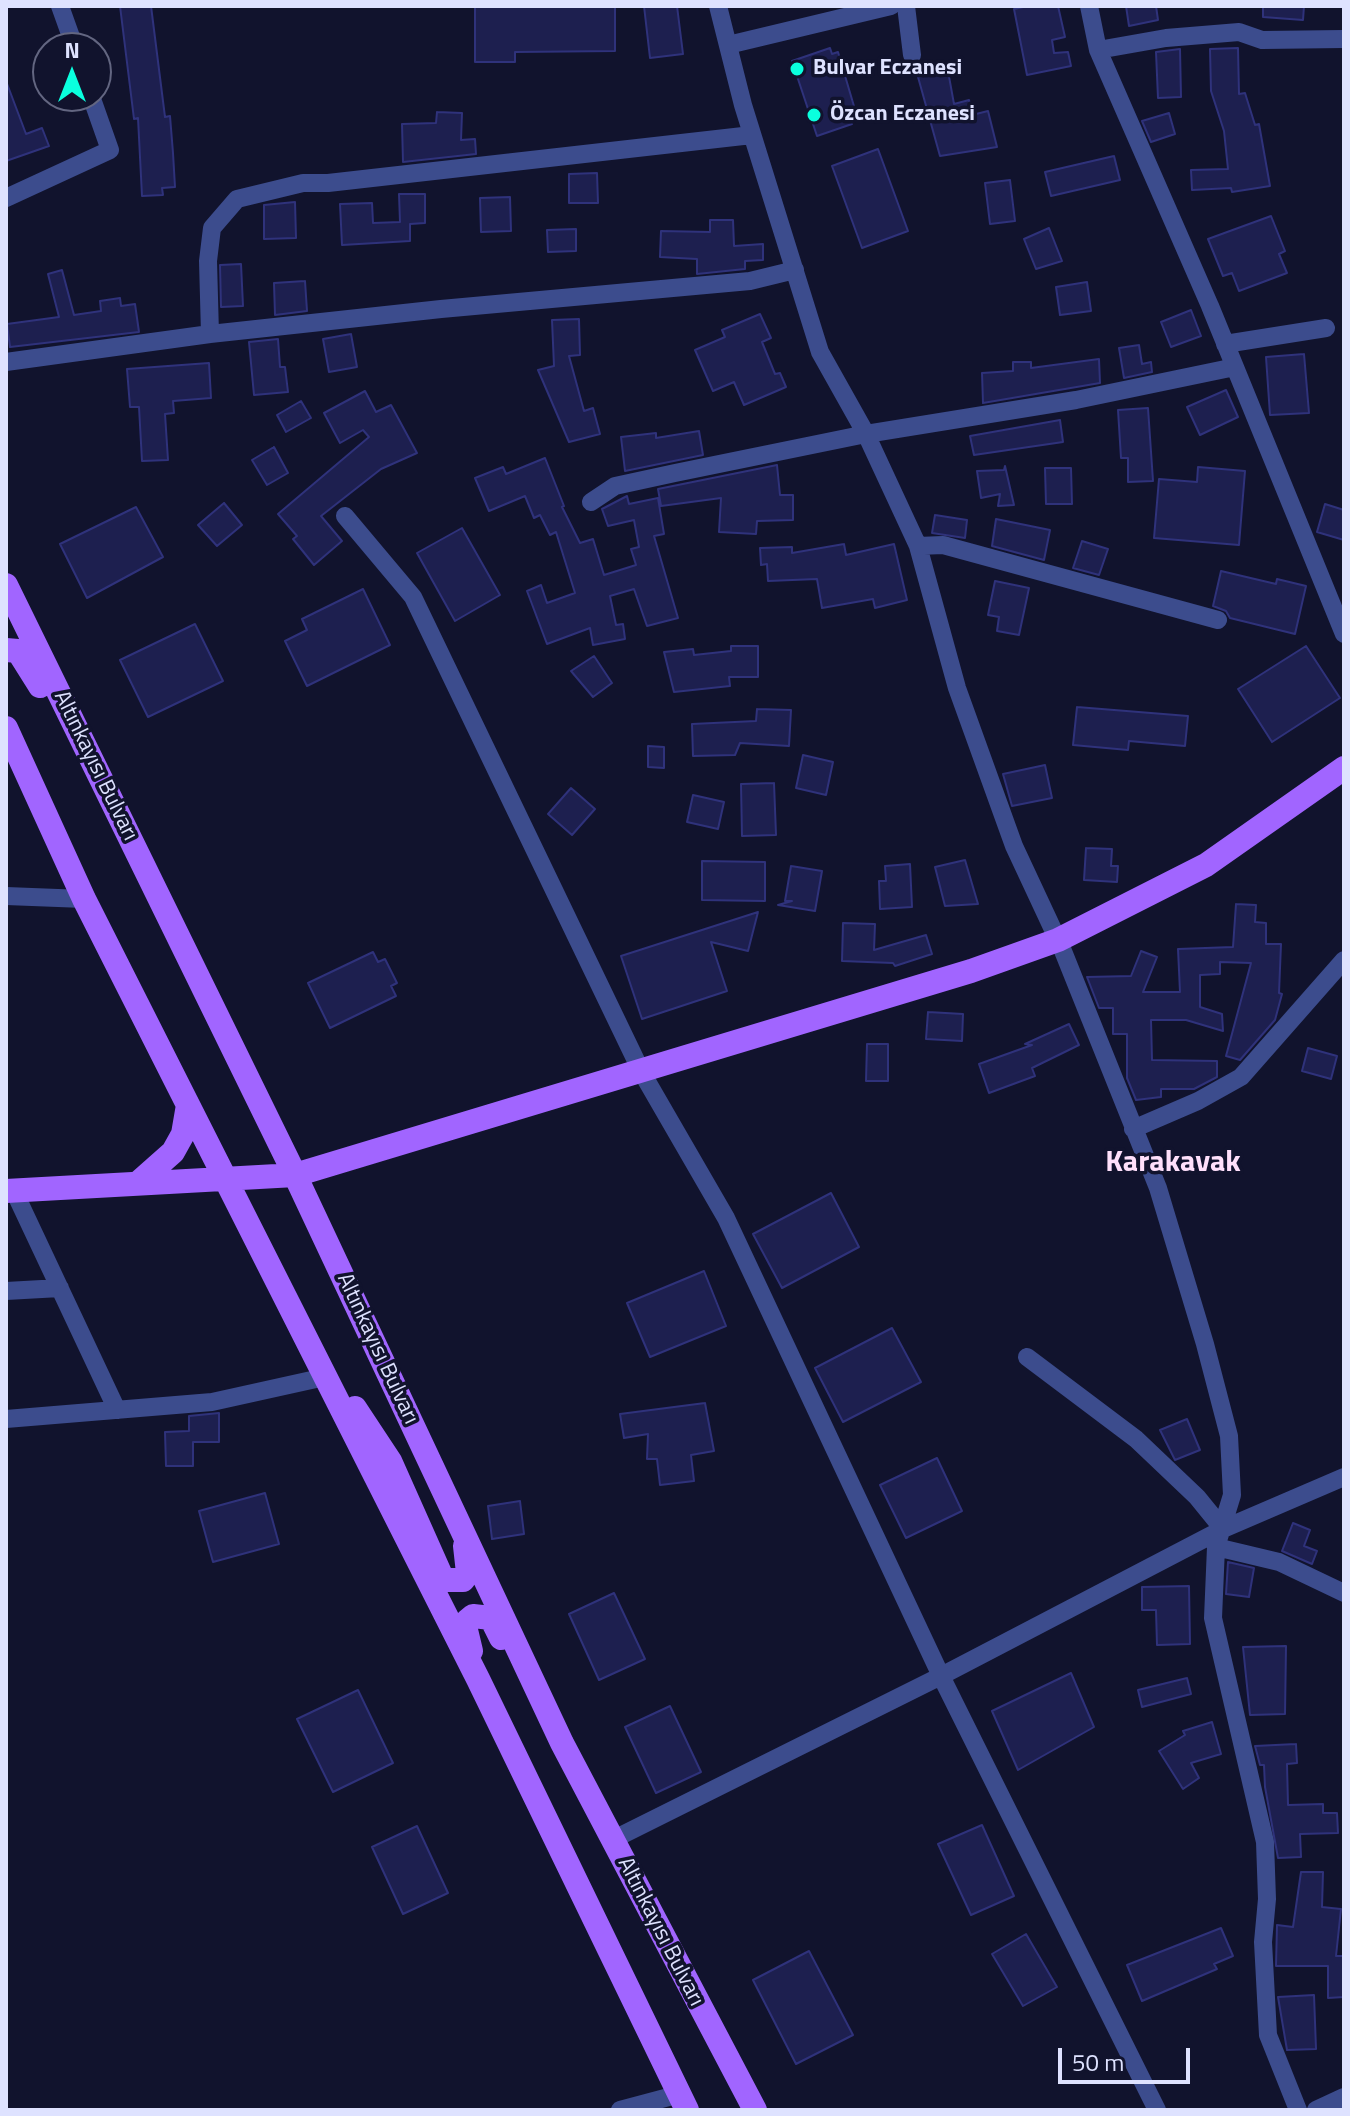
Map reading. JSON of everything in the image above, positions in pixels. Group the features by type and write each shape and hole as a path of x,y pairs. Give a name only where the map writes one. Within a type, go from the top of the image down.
{"main road":[{"name":"Altınkayısı Bulvarı","path":"6,585 295,1175 586,1790 755,2110"},
{"path":"6,650 18,651 30,666 106,820 149,874"},
{"path":"6,712 9,743 84,899 490,1703 684,2102"},
{"path":"10,1191 295,1175 971,971 1058,940 1206,865 1344,768"},
{"path":"138,1183 173,1152 183,1134 188,1105"},
{"path":"325,1377 359,1412 390,1461 443,1580 463,1580 468,1573 460,1527"},
{"path":"490,1703 466,1630 467,1621 481,1615 491,1618 559,1756 586,1790"}],"street":[{"path":"60,6 69,32"},
{"path":"718,6 752,135 820,352 866,434 918,546 957,688 1014,846 1058,940 1158,1188 1229,1436 1232,1495 1220,1538 1213,1618 1265,1842 1267,1899 1263,1942 1268,2035 1298,2110"},
{"path":"728,45 891,6"},
{"path":"906,6 912,55"},
{"path":"1089,6 1098,50 1235,367 1344,634"},
{"path":"1098,50 1166,38 1239,32 1262,40 1344,39"},
{"path":"6,198 110,150 97,112"},
{"path":"210,334 208,261 212,228 237,199 303,183 343,182 752,135"},
{"path":"6,362 210,334 750,281 795,270"},
{"path":"1225,344 1326,328"},
{"path":"591,502 615,486 866,434 1076,400 1235,367"},
{"path":"345,516 413,597 641,1071 726,1218 941,1676 1157,2110"},
{"path":"918,546 943,545 1218,620"},
{"path":"6,896 84,899"},
{"path":"1133,1129 1198,1101 1241,1077 1344,960"},
{"path":"10,1191 117,1410"},
{"path":"6,1291 60,1288"},
{"path":"1027,1357 1136,1439 1197,1497 1220,1538 1344,1593"},
{"path":"6,1419 212,1402 325,1377"},
{"path":"612,1840 1344,1477"},
{"path":"1316,2110 1344,2097"},
{"path":"620,2110 684,2102"}],"building":[{"path":"120,6 151,6 165,117 170,116 173,153 175,187 162,188 163,195 142,196 138,118 134,119"},
{"path":"475,6 615,6 615,51 515,52 515,62 475,62"},
{"path":"644,6 677,6 683,54 650,58"},
{"path":"1058,6 1065,37 1052,40 1054,53 1068,52 1071,66 1027,75 1014,9"},
{"path":"1126,6 1156,6 1158,20 1129,26"},
{"path":"1263,6 1304,6 1303,20 1263,17"},
{"path":"830,48 832,54 838,52 856,113 849,116 852,124 817,136 792,61"},
{"path":"1238,48 1239,94 1245,93 1255,125 1259,124 1270,186 1232,192 1231,188 1192,190 1191,170 1228,169 1224,131 1211,91 1210,49"},
{"path":"1180,49 1181,97 1158,98 1156,52"},
{"path":"948,71 954,104 969,100 972,115 988,111 997,147 940,156 918,77"},
{"path":"6,81 26,134 42,128 49,146 6,161"},
{"path":"437,112 462,113 461,140 475,139 476,154 403,162 402,124 436,123"},
{"path":"1169,113 1175,134 1151,142 1142,121"},
{"path":"878,149 908,231 862,248 832,166"},
{"path":"1114,156 1120,180 1051,196 1045,172"},
{"path":"597,173 598,203 569,203 569,174"},
{"path":"1010,180 1015,221 990,224 985,183"},
{"path":"399,194 425,194 425,223 410,224 410,241 342,245 340,204 372,203 373,223 400,222"},
{"path":"510,197 511,231 481,232 480,198"},
{"path":"295,202 296,238 264,239 264,205"},
{"path":"1271,216 1285,251 1279,254 1287,273 1239,291 1232,273 1223,276 1208,239"},
{"path":"710,220 733,220 734,246 763,244 763,260 745,261 745,269 697,274 697,259 660,257 661,231 710,232"},
{"path":"1049,228 1062,261 1036,269 1024,239"},
{"path":"576,229 576,251 548,252 547,230"},
{"path":"241,264 243,306 221,307 220,265"},
{"path":"62,270 74,315 101,311 100,301 120,298 121,306 135,304 139,332 10,347 7,324 59,317 48,274"},
{"path":"305,281 307,311 275,315 274,283"},
{"path":"1087,282 1091,311 1060,315 1056,287"},
{"path":"1191,310 1201,336 1171,347 1161,322"},
{"path":"760,314 771,338 762,342 775,374 780,373 786,387 744,405 734,382 713,391 695,350 725,337 722,330"},
{"path":"579,319 580,355 569,356 584,411 593,408 600,434 569,442 538,370 554,366 552,320"},
{"path":"351,334 357,367 329,372 323,339"},
{"path":"278,339 280,367 285,367 288,392 254,395 249,342"},
{"path":"1139,345 1142,364 1151,362 1152,372 1124,378 1119,348"},
{"path":"1304,354 1309,413 1270,415 1266,357"},
{"path":"1099,359 1100,383 983,403 982,373 1013,371 1013,362 1031,362 1031,368"},
{"path":"209,363 211,398 173,401 174,413 165,414 168,460 142,461 139,407 130,407 127,369"},
{"path":"1226,390 1238,417 1200,435 1187,407"},
{"path":"365,391 376,412 391,405 417,453 381,469 321,516 342,541 314,565 293,539 297,536 278,514 369,437 363,430 340,443 324,413"},
{"path":"301,401 311,418 286,432 277,415"},
{"path":"1148,408 1153,481 1128,482 1128,458 1121,458 1118,410"},
{"path":"1060,420 1063,442 974,455 970,436"},
{"path":"699,431 703,455 625,471 621,437 656,433 656,438"},
{"path":"274,447 288,473 267,485 252,460"},
{"path":"545,458 562,507 580,543 593,539 604,575 636,565 631,549 639,547 634,520 608,526 602,509 627,496 629,504 658,498 664,534 654,536 678,618 647,626 634,589 610,596 616,625 623,624 625,639 593,645 590,628 547,644 527,591 541,585 547,603 575,593 556,532 550,535 540,515 534,518 525,496 489,511 475,478 503,467 506,474"},
{"path":"777,465 780,495 793,495 793,520 757,521 756,534 719,532 721,498 661,506 658,489"},
{"path":"1005,466 1014,505 998,506 1000,494 981,498 977,471 1004,470"},
{"path":"1198,467 1245,471 1239,545 1154,538 1159,479 1197,482"},
{"path":"1045,468 1071,468 1072,504 1046,504"},
{"path":"224,503 242,525 217,546 198,525"},
{"path":"1325,504 1344,510 1344,540 1317,532"},
{"path":"136,507 163,557 87,598 60,544"},
{"path":"935,515 967,520 965,538 932,533"},
{"path":"996,519 1050,530 1044,560 992,546"},
{"path":"462,528 500,595 455,621 417,553"},
{"path":"1082,541 1108,549 1099,575 1073,568"},
{"path":"844,544 846,555 894,544 907,600 875,608 873,599 822,608 817,579 768,581 767,564 761,565 760,548 792,547 792,553"},
{"path":"1221,571 1276,584 1277,579 1306,586 1295,634 1230,618 1226,611 1213,606"},
{"path":"995,581 1029,588 1019,635 997,631 999,617 988,615"},
{"path":"363,589 390,645 307,686 285,641 307,630 302,619"},
{"path":"195,624 223,681 148,717 120,660"},
{"path":"731,646 758,646 758,677 729,677 730,686 674,692 664,652 693,649 694,655 731,651"},
{"path":"1306,646 1340,698 1272,742 1238,689"},
{"path":"594,656 612,683 593,697 571,671"},
{"path":"1077,707 1188,716 1185,746 1129,741 1128,750 1073,745"},
{"path":"757,709 791,710 789,746 740,743 735,755 693,756 692,724 756,721"},
{"path":"648,746 664,747 664,768 648,767"},
{"path":"803,755 833,762 826,795 796,788"},
{"path":"1045,765 1052,798 1012,806 1003,774"},
{"path":"774,783 776,835 742,836 741,784"},
{"path":"571,788 595,809 572,835 548,814"},
{"path":"693,795 724,802 718,829 687,822"},
{"path":"1086,848 1112,849 1111,866 1118,866 1117,882 1084,880"},
{"path":"965,860 978,904 945,906 935,867"},
{"path":"702,861 765,862 765,901 702,900"},
{"path":"910,864 912,907 880,909 879,881 886,881 885,866"},
{"path":"791,866 822,871 815,911 778,905 792,901 785,901"},
{"path":"1236,904 1256,905 1255,922 1266,923 1266,944 1281,944 1279,993 1282,994 1275,1020 1240,1060 1226,1056 1251,963 1220,962 1220,974 1200,975 1200,1007 1222,1014 1223,1031 1186,1020 1151,1020 1152,1060 1217,1061 1217,1077 1194,1089 1161,1089 1161,1097 1136,1100 1127,1078 1127,1034 1113,1034 1113,1008 1099,1008 1087,977 1131,976 1141,951 1157,957 1143,992 1180,992 1178,949 1233,947"},
{"path":"758,912 748,951 711,942 727,991 642,1019 621,956"},
{"path":"843,923 875,924 874,950 926,935 932,954 895,966 893,963 842,961"},
{"path":"373,952 378,962 385,959 397,983 391,986 396,996 330,1028 308,983"},
{"path":"928,1012 963,1014 962,1041 926,1039"},
{"path":"1069,1024 1079,1045 1032,1068 1035,1076 989,1093 979,1064 1032,1045 1025,1044"},
{"path":"867,1044 888,1044 888,1081 866,1081"},
{"path":"1308,1048 1337,1056 1331,1079 1302,1071"},
{"path":"831,1193 859,1247 782,1288 753,1234"},
{"path":"704,1271 726,1326 650,1357 627,1303"},
{"path":"892,1328 921,1382 843,1422 815,1368"},
{"path":"705,1403 714,1451 691,1455 694,1481 660,1485 657,1459 647,1459 648,1434 624,1438 620,1414"},
{"path":"219,1413 219,1442 193,1442 193,1466 166,1466 165,1432 189,1431 189,1416"},
{"path":"1187,1419 1200,1450 1175,1460 1160,1430"},
{"path":"937,1458 962,1511 906,1538 880,1485"},
{"path":"265,1493 279,1544 213,1562 199,1511"},
{"path":"520,1501 524,1534 492,1539 488,1506"},
{"path":"1293,1523 1310,1530 1304,1546 1317,1551 1312,1564 1282,1551"},
{"path":"1228,1562 1254,1568 1249,1597 1226,1594"},
{"path":"1189,1586 1190,1644 1157,1645 1156,1610 1142,1610 1142,1587"},
{"path":"614,1593 645,1659 599,1680 569,1614"},
{"path":"1286,1646 1285,1714 1250,1715 1243,1647"},
{"path":"1071,1673 1094,1727 1018,1770 992,1711"},
{"path":"1187,1678 1191,1694 1142,1707 1138,1690"},
{"path":"358,1690 393,1763 333,1792 297,1719"},
{"path":"670,1706 701,1772 656,1793 625,1727"},
{"path":"1212,1722 1221,1754 1191,1763 1199,1778 1183,1789 1159,1751 1185,1735 1183,1731"},
{"path":"1296,1744 1297,1763 1287,1764 1288,1805 1323,1804 1323,1813 1337,1813 1338,1833 1300,1834 1301,1857 1278,1858 1264,1765 1260,1765 1255,1746"},
{"path":"982,1825 1014,1896 971,1915 938,1844"},
{"path":"417,1826 448,1893 403,1914 372,1847"},
{"path":"1301,1872 1323,1872 1322,1907 1341,1909 1336,1956 1344,1956 1344,1997 1328,1998 1328,1966 1276,1966 1277,1925 1293,1927"},
{"path":"1221,1928 1233,1956 1214,1964 1217,1969 1142,2001 1127,1965"},
{"path":"1026,1934 1057,1987 1023,2006 992,1954"},
{"path":"809,1951 853,2035 796,2064 753,1980"},
{"path":"1314,1995 1316,2049 1287,2050 1278,1997"}],"place":[{"name":"Bulvar Eczanesi","path":"797,69"},
{"name":"Özcan Eczanesi","path":"814,115"}],"district":[{"name":"Karakavak","path":"1173,1164"}]}
